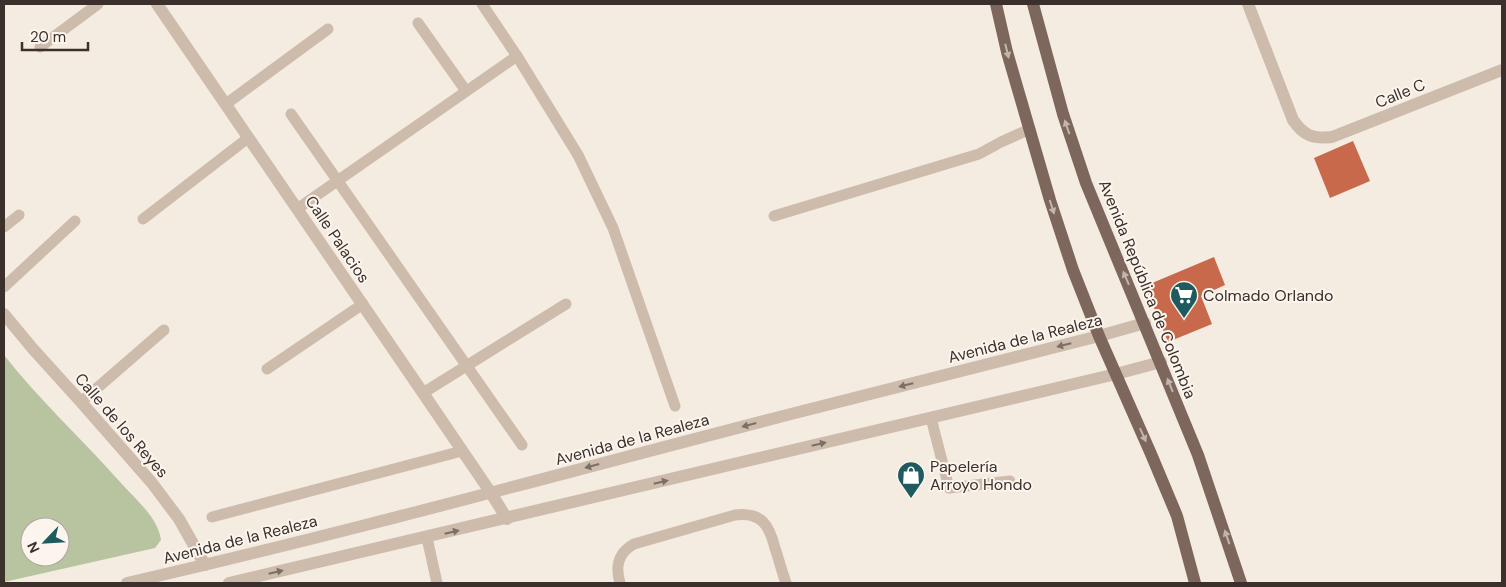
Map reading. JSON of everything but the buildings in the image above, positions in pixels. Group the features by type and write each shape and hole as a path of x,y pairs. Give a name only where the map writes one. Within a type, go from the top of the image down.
{"main road":[{"path":"996,4 1007,52 1050,200 1068,253 1099,336 1177,516 1194,580"},
{"name":"Avenida República de Colombia","path":"1033,4 1063,114 1086,183 1198,455 1242,583"}],"street":[{"name":"Calle Palacios","path":"157,4 363,304 507,519"},
{"name":"Calle C","path":"1248,4 1293,120 1299,129 1308,136 1332,137 1502,70"},
{"name":"Calle de los Reyes","path":"4,314 152,483 178,519 205,565"},
{"name":"Avenida de la Realeza","path":"127,583 491,493 1145,323"},
{"path":"229,583 427,538 1161,362"}],"lane":[{"path":"40,47 98,4"},
{"path":"482,4 517,56 578,156 613,228 675,406"},
{"path":"418,23 466,91"},
{"path":"226,104 328,29"},
{"path":"298,209 517,56"},
{"path":"291,114 339,180 522,445"},
{"path":"774,216 979,154 1030,129"},
{"path":"143,219 248,138"},
{"path":"4,228 19,215"},
{"path":"4,287 75,221"},
{"path":"267,369 363,304"},
{"path":"423,393 566,304"},
{"path":"81,402 164,330"},
{"path":"931,418 949,488 1010,481"},
{"path":"212,516 462,451"},
{"path":"620,583 617,570 618,562 621,554 634,544 735,515 745,514 763,521 769,529 786,583"},
{"path":"427,538 437,583"}],"green space":[{"path":"4,355 46,404 151,516 161,540 155,548 4,582"}],"place":[{"name":"Colmado Orlando","path":"1184,319"},
{"name":"Papelería Arroyo Hondo","path":"911,499"}]}
